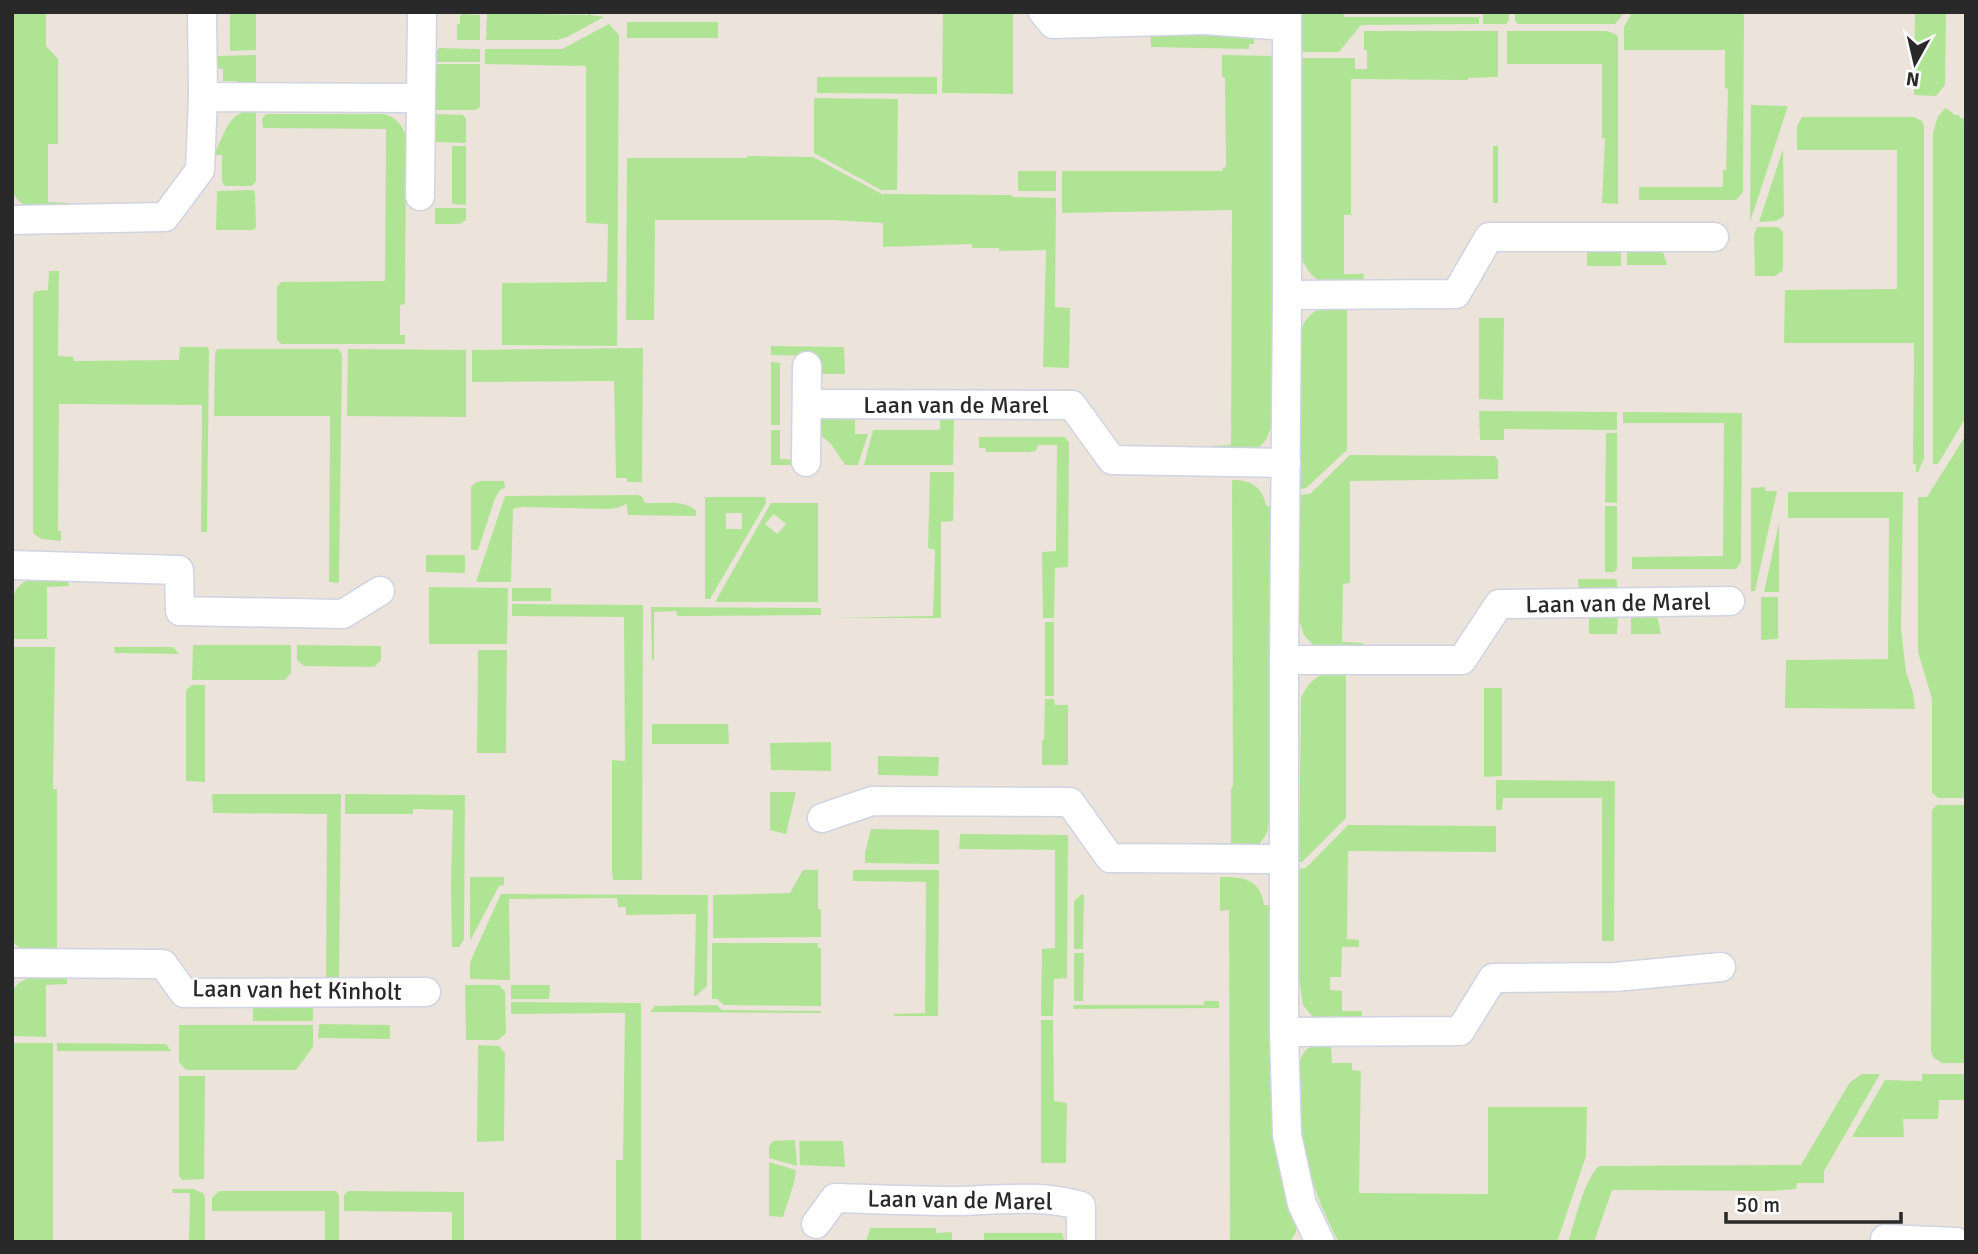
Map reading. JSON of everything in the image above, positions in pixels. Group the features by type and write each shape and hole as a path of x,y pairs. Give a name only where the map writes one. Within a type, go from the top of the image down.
{"street":[{"path":"12,220 165,217 200,170 202,12"},
{"path":"420,196 422,12"},
{"path":"1043,12 1053,24 1204,16 1286,19 1284,1032 1287,1135 1302,1204 1321,1242"},
{"path":"203,97 421,98"},
{"path":"1287,295 1456,294 1489,237 1714,237"},
{"path":"806,462 807,366"},
{"name":"Laan van de Marel","path":"807,404 1072,405 1112,460 1286,463"},
{"path":"12,565 179,570 180,611 344,614 380,591"},
{"name":"Laan van de Marel","path":"1284,660 1462,660 1499,604 1730,601"},
{"path":"822,818 872,801 1070,802 1111,858 1284,859"},
{"name":"Laan van het Kinholt","path":"12,963 163,964 184,993 425,992"},
{"path":"1284,1032 1460,1031 1493,978 1615,977 1721,967"},
{"name":"Laan van de Marel","path":"816,1224 835,1198 1068,1202 1081,1206 1081,1242"},
{"path":"1885,1239 1956,1242"}],"green space":[{"path":"12,12 46,12 46,46 58,59 58,144 48,144 48,202 69,203 69,207 25,206 12,192"},
{"path":"230,12 256,12 256,50 230,51"},
{"path":"588,12 604,17 557,40 486,40 487,13 588,15"},
{"path":"943,12 1013,12 1013,94 942,93"},
{"path":"1301,12 1343,12 1344,17 1479,17 1479,24 1361,25 1339,52 1301,52"},
{"path":"1483,12 1509,12 1509,20 1506,24 1483,24"},
{"path":"1515,12 1625,12 1615,24 1518,24 1515,21"},
{"path":"1632,12 1739,12 1744,15 1743,192 1736,200 1639,200 1639,187 1723,187 1723,170 1726,170 1728,89 1725,88 1725,50 1624,50 1624,27"},
{"path":"1915,12 1946,12 1945,85 1936,96 1914,95"},
{"path":"480,15 480,40 457,40 457,24 460,24 460,16"},
{"path":"627,22 718,22 718,38 627,38"},
{"path":"609,24 619,35 617,346 502,345 502,283 607,282 608,224 586,223 586,66 485,64 485,49 562,49"},
{"path":"1150,30 1254,33 1254,44 1249,44 1249,49 1151,47"},
{"path":"1364,31 1498,31 1498,77 1468,80 1351,79 1351,215 1344,215 1344,274 1364,274 1363,284 1326,283 1313,276 1301,258 1301,58 1355,58 1355,69 1367,69"},
{"path":"1507,31 1607,31 1617,35 1618,204 1602,203 1605,138 1602,138 1602,64 1507,64"},
{"path":"439,48 480,49 480,62 437,62"},
{"path":"256,55 256,89 236,89 237,81 223,81 223,69 213,68 213,56"},
{"path":"1222,55 1274,56 1272,425 1266,440 1257,449 1211,450 1211,446 1231,445 1232,210 1062,213 1062,171 1222,171 1226,167 1225,78 1222,77"},
{"path":"435,64 480,64 480,107 476,110 435,110"},
{"path":"817,77 937,77 937,94 817,93"},
{"path":"814,98 898,99 897,190 881,190 814,153"},
{"path":"1751,105 1788,106 1750,222"},
{"path":"256,107 256,181 252,186 225,186 222,182 222,155 214,155 233,119"},
{"path":"1946,108 1966,122 1966,417 1938,464 1933,464 1933,133 1938,116"},
{"path":"266,114 383,114 395,119 403,129 406,137 405,304 400,305 400,335 405,335 405,344 281,344 277,340 277,287 281,282 385,281 386,129 263,128 262,119"},
{"path":"435,114 463,115 466,119 466,143 435,142"},
{"path":"1802,117 1914,117 1922,121 1924,126 1924,459 1918,472 1916,464 1913,464 1914,343 1784,343 1785,290 1897,289 1897,150 1797,150 1797,126"},
{"path":"452,146 466,146 466,205 452,204"},
{"path":"1493,146 1498,146 1498,203 1493,203"},
{"path":"1783,149 1784,216 1776,221 1759,222"},
{"path":"813,157 882,194 1056,198 1055,307 1070,308 1069,368 1043,367 1046,250 999,251 999,248 972,248 972,244 883,247 883,223 832,220 655,220 654,320 626,320 627,158"},
{"path":"1018,171 1056,171 1056,191 1018,191"},
{"path":"254,190 256,227 253,230 216,230 217,191"},
{"path":"435,208 466,208 466,220 460,224 435,224"},
{"path":"1757,227 1778,227 1783,232 1783,268 1775,276 1755,276 1754,235"},
{"path":"1621,247 1621,266 1587,266 1587,248"},
{"path":"1627,248 1662,248 1667,265 1627,265"},
{"path":"49,271 59,271 58,356 73,357 74,361 179,360 180,347 207,347 209,350 207,532 201,532 202,405 59,404 58,531 61,531 61,541 41,539 33,533 33,294 36,291 48,290"},
{"path":"1336,304 1337,309 1347,310 1347,450 1306,488 1300,489 1301,331 1314,312"},
{"path":"1479,318 1504,318 1503,400 1479,399"},
{"path":"771,346 844,347 845,374 817,374 817,356 771,355"},
{"path":"643,348 642,482 627,482 627,478 616,478 614,381 472,382 472,350"},
{"path":"217,349 338,349 342,354 339,583 329,582 330,416 214,416"},
{"path":"348,349 466,350 466,417 347,416"},
{"path":"771,362 780,363 780,425 771,425"},
{"path":"1479,411 1617,412 1617,430 1504,429 1504,440 1480,440"},
{"path":"1623,412 1742,413 1741,562 1736,569 1632,569 1632,557 1723,556 1724,423 1623,423"},
{"path":"940,416 954,416 953,465 864,465 873,430 938,430"},
{"path":"855,417 855,434 868,434 858,465 845,465 831,444 818,433 815,418"},
{"path":"771,430 780,430 780,459 800,460 800,465 771,465"},
{"path":"1606,433 1617,433 1617,503 1605,502"},
{"path":"1966,435 1966,798 1938,798 1932,793 1932,699 1918,652 1918,497 1927,497"},
{"path":"979,437 1064,437 1069,442 1068,567 1055,568 1054,618 1043,618 1042,552 1056,551 1057,445 1038,445 1036,451 1029,452 986,452 985,448 979,448"},
{"path":"1350,455 1495,456 1498,460 1498,479 1350,481 1350,583 1343,584 1342,642 1363,643 1364,648 1315,647 1304,635 1299,620 1300,495 1310,494"},
{"path":"930,472 954,472 953,521 941,522 941,618 831,618 933,616 935,550 928,548"},
{"path":"1232,480 1245,481 1255,486 1262,494 1266,506 1272,506 1271,811 1267,833 1258,846 1210,849 1209,843 1231,843"},
{"path":"480,481 504,481 505,488 500,490 495,498 478,550 471,550 471,487"},
{"path":"1765,487 1765,491 1777,491 1755,591 1751,591 1751,488"},
{"path":"1788,492 1903,492 1901,629 1906,672 1915,709 1785,708 1786,660 1888,659 1889,518 1788,518"},
{"path":"638,495 645,503 678,503 690,507 696,510 696,516 628,515 627,504 607,509 513,509 511,582 476,582 505,496"},
{"path":"705,497 765,497 766,503 710,599 705,599","holes":["726,513 742,513 742,529 726,529"]},
{"path":"771,503 818,503 818,602 715,602","holes":["774,514 786,524 777,534 765,524"]},
{"path":"1605,506 1617,506 1617,569 1614,572 1605,572"},
{"path":"1779,523 1779,592 1764,592"},
{"path":"426,555 465,555 465,573 426,572"},
{"path":"32,578 68,579 69,586 47,587 47,639 12,639 13,596 23,583"},
{"path":"1578,579 1615,579 1617,595 1579,595"},
{"path":"429,587 508,588 507,644 429,644"},
{"path":"512,588 551,588 551,601 512,601"},
{"path":"1761,597 1778,597 1778,639 1761,640"},
{"path":"512,604 643,605 642,880 613,880 612,871 612,760 625,761 624,617 512,616"},
{"path":"651,607 821,608 821,615 677,616 676,611 654,612 652,660"},
{"path":"1589,616 1618,616 1617,634 1589,634"},
{"path":"1631,616 1657,616 1661,634 1631,634"},
{"path":"1045,622 1054,622 1054,696 1045,696"},
{"path":"193,645 291,645 291,673 285,680 192,680"},
{"path":"297,645 381,646 381,660 374,667 304,666 297,660"},
{"path":"12,647 55,647 53,789 57,789 57,955 23,951 12,941"},
{"path":"114,647 173,647 179,654 115,653"},
{"path":"478,650 507,650 506,753 477,753"},
{"path":"1346,672 1346,818 1299,862 1301,698 1309,684 1318,677"},
{"path":"192,685 205,685 205,782 186,781 186,690"},
{"path":"1484,688 1502,688 1502,776 1484,777"},
{"path":"1045,699 1054,699 1055,705 1068,705 1068,765 1042,765"},
{"path":"652,724 728,724 729,743 652,744"},
{"path":"831,742 831,771 771,770 770,743"},
{"path":"878,756 939,757 938,776 878,775"},
{"path":"1496,780 1615,781 1614,941 1602,941 1602,798 1503,798 1502,810 1496,810"},
{"path":"770,792 796,792 786,834 770,830"},
{"path":"212,794 341,794 339,980 326,980 327,814 213,813"},
{"path":"345,794 465,795 464,940 459,947 452,947 453,810 413,809 413,814 345,814"},
{"path":"1937,805 1966,805 1966,1063 1942,1063 1933,1057 1931,1051 1932,810"},
{"path":"1348,825 1496,826 1496,852 1348,851 1347,939 1359,940 1359,947 1342,947 1341,977 1330,977 1330,990 1342,991 1342,1011 1362,1011 1362,1020 1320,1020 1312,1016 1303,1005 1299,978 1299,869 1306,868"},
{"path":"871,829 939,830 939,864 865,863"},
{"path":"960,834 1068,835 1067,978 1054,979 1053,1016 1041,1016 1042,949 1055,948 1055,850 959,849"},
{"path":"803,870 818,870 821,937 713,938 713,895 790,893"},
{"path":"853,870 939,870 938,1016 894,1016 925,1013 926,882 853,881"},
{"path":"470,877 504,877 504,885 499,886 470,941"},
{"path":"1220,877 1249,881 1259,889 1264,905 1271,905 1272,1110 1297,1225 1290,1242 1209,1242 1230,1240 1229,910 1220,911"},
{"path":"501,894 708,895 707,986 694,996 696,914 626,915 626,907 618,907 617,898 509,899 510,980 470,979 470,962"},
{"path":"1082,894 1083,949 1074,949 1074,901"},
{"path":"712,943 818,943 818,948 821,948 821,1006 724,1005 717,999 712,999"},
{"path":"1074,953 1084,953 1083,1001 1074,1001"},
{"path":"34,976 64,976 67,984 46,985 46,1037 12,1036 12,990 20,982"},
{"path":"465,985 499,985 505,992 506,1033 498,1040 466,1040"},
{"path":"511,985 550,985 549,999 511,999"},
{"path":"1204,1001 1219,1001 1219,1008 1074,1009 1073,1005 1204,1005"},
{"path":"511,1002 641,1003 641,1242 616,1242 616,1160 623,1160 625,1013 511,1014"},
{"path":"253,1005 313,1005 313,1021 253,1021"},
{"path":"717,1005 722,1010 821,1013 650,1012 655,1006"},
{"path":"1041,1020 1053,1020 1054,1101 1067,1103 1066,1163 1041,1163"},
{"path":"319,1024 390,1025 390,1039 318,1038"},
{"path":"179,1025 313,1025 313,1047 296,1070 186,1070 179,1062"},
{"path":"1331,1040 1332,1063 1352,1063 1352,1070 1361,1071 1359,1193 1488,1194 1488,1107 1587,1107 1586,1156 1557,1242 1339,1242 1309,1170 1300,1112 1301,1058 1312,1046"},
{"path":"12,1043 53,1043 53,1242 12,1242"},
{"path":"57,1043 166,1044 171,1051 57,1051"},
{"path":"478,1045 499,1046 505,1053 504,1141 477,1142"},
{"path":"1862,1074 1880,1074 1824,1171 1824,1183 1797,1183 1796,1189 1770,1191 1612,1190 1594,1242 1568,1242 1584,1190 1599,1166 1801,1165 1850,1082"},
{"path":"1922,1074 1966,1074 1966,1100 1939,1100 1938,1119 1903,1119 1904,1137 1852,1137 1885,1080 1922,1081"},
{"path":"179,1076 205,1076 204,1179 182,1180 179,1176"},
{"path":"795,1140 797,1166 769,1158 769,1146 773,1141"},
{"path":"799,1141 843,1141 845,1167 800,1165"},
{"path":"769,1162 796,1170 783,1217 769,1216"},
{"path":"172,1189 193,1189 203,1193 205,1242 189,1242 190,1193 173,1193"},
{"path":"219,1191 336,1191 339,1195 339,1242 325,1242 325,1211 212,1211 212,1198"},
{"path":"348,1191 464,1192 464,1242 452,1242 452,1212 344,1211 344,1195"},
{"path":"870,1228 936,1228 936,1233 952,1232 952,1242 866,1242"},
{"path":"984,1233 1062,1233 1065,1242 984,1242"}]}
